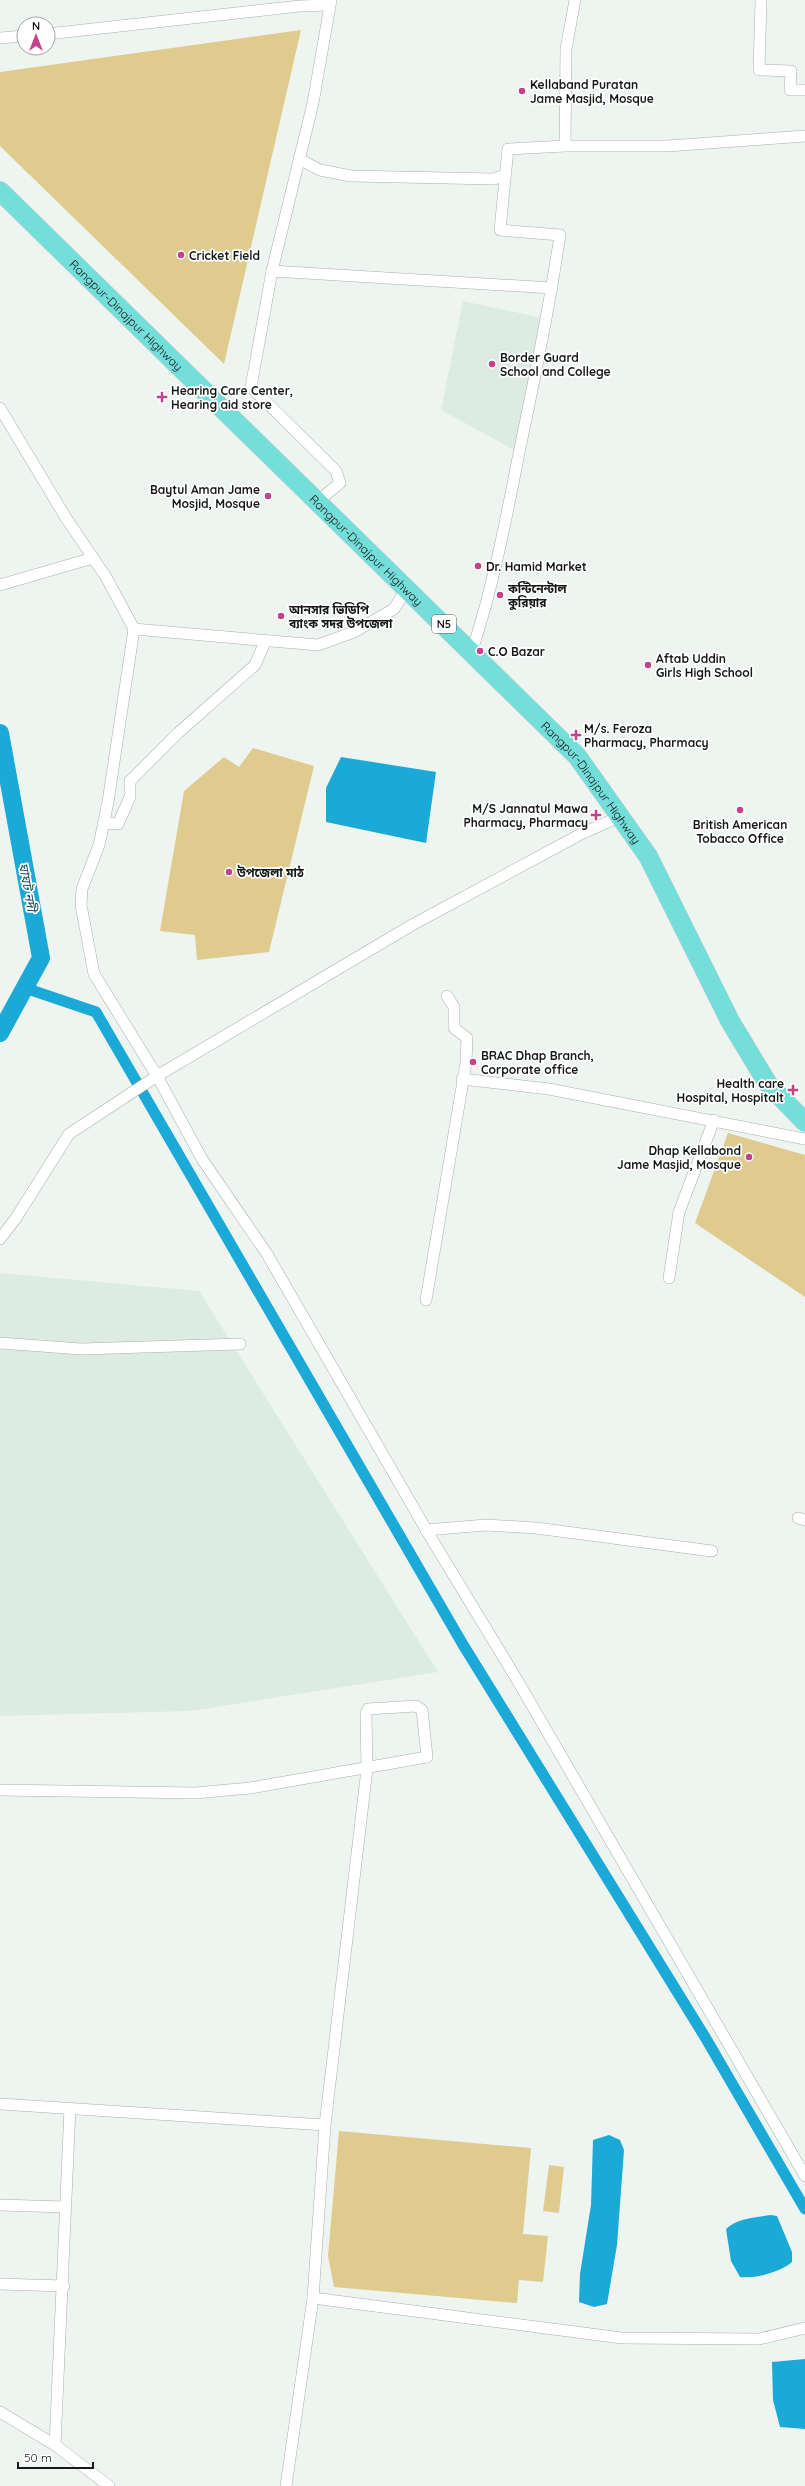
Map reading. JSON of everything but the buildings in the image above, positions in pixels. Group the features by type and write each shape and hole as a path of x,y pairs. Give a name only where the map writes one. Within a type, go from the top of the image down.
{"highway":[{"name":"Rangpur-Dinajpur Highway","path":"0,191 577,756 648,856 730,1021 768,1084 805,1122"}],"street":[{"path":"565,146 566,49 574,0"},
{"path":"761,0 759,70 791,71 790,90 805,90"},
{"path":"56,33 329,3 313,103 272,271 251,387 336,471 340,483 318,502"},
{"path":"0,38 16,37"},
{"path":"472,652 484,616 502,538 552,288 560,235 500,230 508,149 565,146 668,146 805,136"},
{"path":"299,159 320,170 351,176 494,179 505,175"},
{"path":"272,271 552,288"},
{"path":"0,408 93,558 134,629 104,822 99,845 82,889 81,905 94,974 202,1159 267,1254 426,1530 516,1678 805,2176"},
{"path":"5,583 93,558"},
{"path":"134,629 265,642 318,645 354,632 394,609 407,588"},
{"path":"104,822 118,824 130,797 130,781 178,733 255,665 265,642"},
{"path":"0,1239 16,1218 69,1134 155,1078 412,925 581,834 621,816"},
{"path":"426,1300 462,1079 466,1063 467,1038 454,1028 454,1007 447,996"},
{"path":"462,1079 549,1089 714,1120 805,1139"},
{"path":"669,1278 679,1212 714,1120"},
{"path":"0,1343 81,1349 240,1344"},
{"path":"426,1530 486,1525 536,1528 712,1551"},
{"path":"0,1790 195,1793 250,1788 368,1769 427,1757 422,1710 416,1706 368,1709 366,1714 368,1769 325,2125 313,2298 286,2486"},
{"path":"0,2104 325,2125"},
{"path":"56,2445 64,2286 65,2207 70,2108"},
{"path":"0,2205 65,2207"},
{"path":"0,2284 64,2286"},
{"path":"313,2298 622,2338 760,2339 805,2328"},
{"path":"0,2412 56,2445 109,2486"}],"shaded area":[{"name":"Cricket Field","path":"301,30 224,364 0,146 0,72"},
{"name":"Border Guard School and College","path":"463,301 543,318 514,450 441,410"},
{"name":"উপজেলা মাঠ","path":"253,748 314,766 269,952 197,960 195,935 160,931 184,791 224,757 239,767"},
{"path":"728,1133 805,1155 805,1297 695,1223"},
{"path":"0,1273 199,1291 438,1672 191,1711 0,1716"},
{"path":"339,2131 531,2148 523,2234 548,2236 543,2282 519,2280 517,2303 334,2287 328,2256"},
{"path":"549,2165 564,2167 559,2213 543,2211"}],"water":[{"path":"341,757 436,772 426,843 326,822 326,788"},
{"path":"609,2135 620,2140 624,2150 617,2245 607,2304 594,2307 579,2302 580,2274 591,2205 593,2140"},
{"path":"771,2215 777,2216 792,2252 792,2262 781,2269 768,2274 753,2277 740,2277 731,2261 726,2229 741,2220"},
{"path":"805,2359 805,2429 780,2427 773,2400 772,2362"}],"waterway":[{"name":"ঘাঘট নদী","path":"0,733 41,958 0,1033"},
{"path":"25,988 96,1012 462,1643 705,2037 805,2209"}],"place":[{"name":"Kellaband Puratan Jame Masjid, Mosque","path":"522,91"},
{"name":"Cricket Field","path":"181,255"},
{"name":"Border Guard School and College","path":"492,364"},
{"name":"Hearing Care Center, Hearing aid store","path":"162,397"},
{"name":"Baytul Aman Jame Mosjid, Mosque","path":"268,496"},
{"name":"Dr. Hamid Market","path":"478,566"},
{"name":"কন্টিনেন্টাল কুরিয়ার","path":"500,595"},
{"name":"আনসার ভিডিপি ব্যাংক সদর উপজেলা","path":"281,616"},
{"name":"C.O Bazar","path":"480,651"},
{"name":"Aftab Uddin Girls High School","path":"648,665"},
{"name":"M/s. Feroza Pharmacy, Pharmacy","path":"576,735"},
{"name":"British American Tobacco Office","path":"740,810"},
{"name":"M/S Jannatul Mawa Pharmacy, Pharmacy","path":"596,815"},
{"name":"উপজেলা মাঠ","path":"229,872"},
{"name":"BRAC Dhap Branch, Corporate office","path":"473,1062"},
{"name":"Health care Hospital, Hospitalt","path":"793,1090"},
{"name":"Dhap Kellabond Jame Masjid, Mosque","path":"749,1157"}]}
